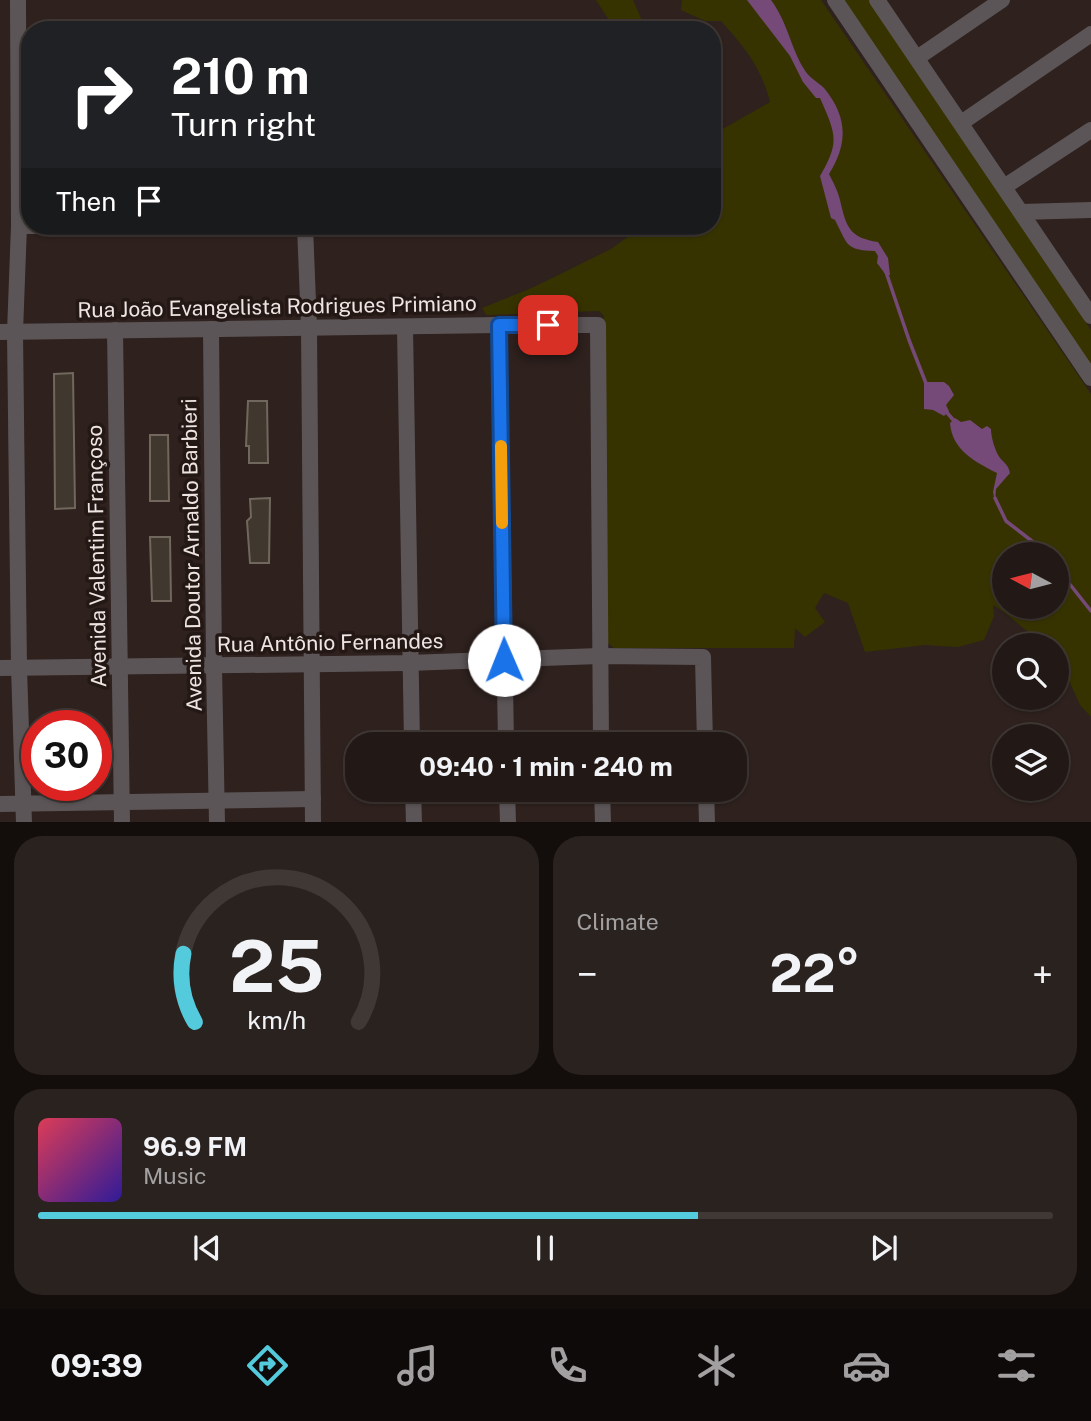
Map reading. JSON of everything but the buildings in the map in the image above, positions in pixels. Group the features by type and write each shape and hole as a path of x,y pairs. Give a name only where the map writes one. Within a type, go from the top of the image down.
{"street":[{"path":"18,0 19,226 8,332 24,822"},
{"path":"835,0 1090,376"},
{"path":"877,0 1021,212 1083,291 1091,316"},
{"path":"917,58 1002,0"},
{"path":"961,123 1091,34"},
{"path":"1004,187 1091,130"},
{"path":"1021,212 1091,210"},
{"path":"305,235 309,327 313,822"},
{"path":"499,325 506,732"},
{"name":"Rua João Evangelista Rodrigues Primiano","path":"8,332 597,325 600,656"},
{"path":"405,327 412,732"},
{"name":"Avenida Doutor Arnaldo Barbieri","path":"211,329 217,822"},
{"name":"Avenida Valentim Françoso","path":"115,330 122,822"},
{"path":"600,656 601,732"},
{"name":"Rua Antônio Fernandes","path":"0,668 409,663 600,656 703,657 705,732"},
{"path":"0,804 313,799"},
{"path":"413,802 414,822"},
{"path":"507,802 508,822"},
{"path":"602,802 603,822"},
{"path":"706,802 707,822"}],"shaded area":[{"path":"596,0 633,0 642,21 610,21"},
{"path":"682,0 821,0 1091,394 1091,717 1080,705 1069,681 1069,633 1029,633 1013,620 1069,620 1069,542 992,542 992,620 984,640 958,647 925,645 865,652 848,603 824,593 815,608 825,622 805,637 795,628 794,648 614,648 607,642 604,316 599,311 486,315 482,308 534,287 611,249 630,235 721,235 721,130 770,102 762,78 751,58 721,21 705,21 681,10"},
{"path":"747,0 771,0 804,69 824,88 838,109 843,131 842,141 840,152 829,174 850,229 861,237 878,242 888,258 890,275 886,275 877,263 878,256 875,251 858,249 849,244 835,220 831,218 820,176 833,146 830,121 820,98 816,98 803,82 790,56"},
{"path":"842,0 869,0 1091,330 1091,368"},
{"path":"924,382 944,382 949,386 954,395 946,405 949,411 944,416 924,409"},
{"path":"955,418 961,422 970,420 982,429 987,426 991,429 996,452 1010,473 996,489 995,502 993,492 997,473 960,448 950,423"}],"waterway":[{"path":"886,272 927,386"},
{"path":"944,409 955,422"},
{"path":"995,498 1006,521 1033,542"},
{"path":"1069,583 1091,611"}],"slow traffic":[{"path":"501,446 502,523"}],"route":[{"path":"504,660 499,325 548,325"}]}
